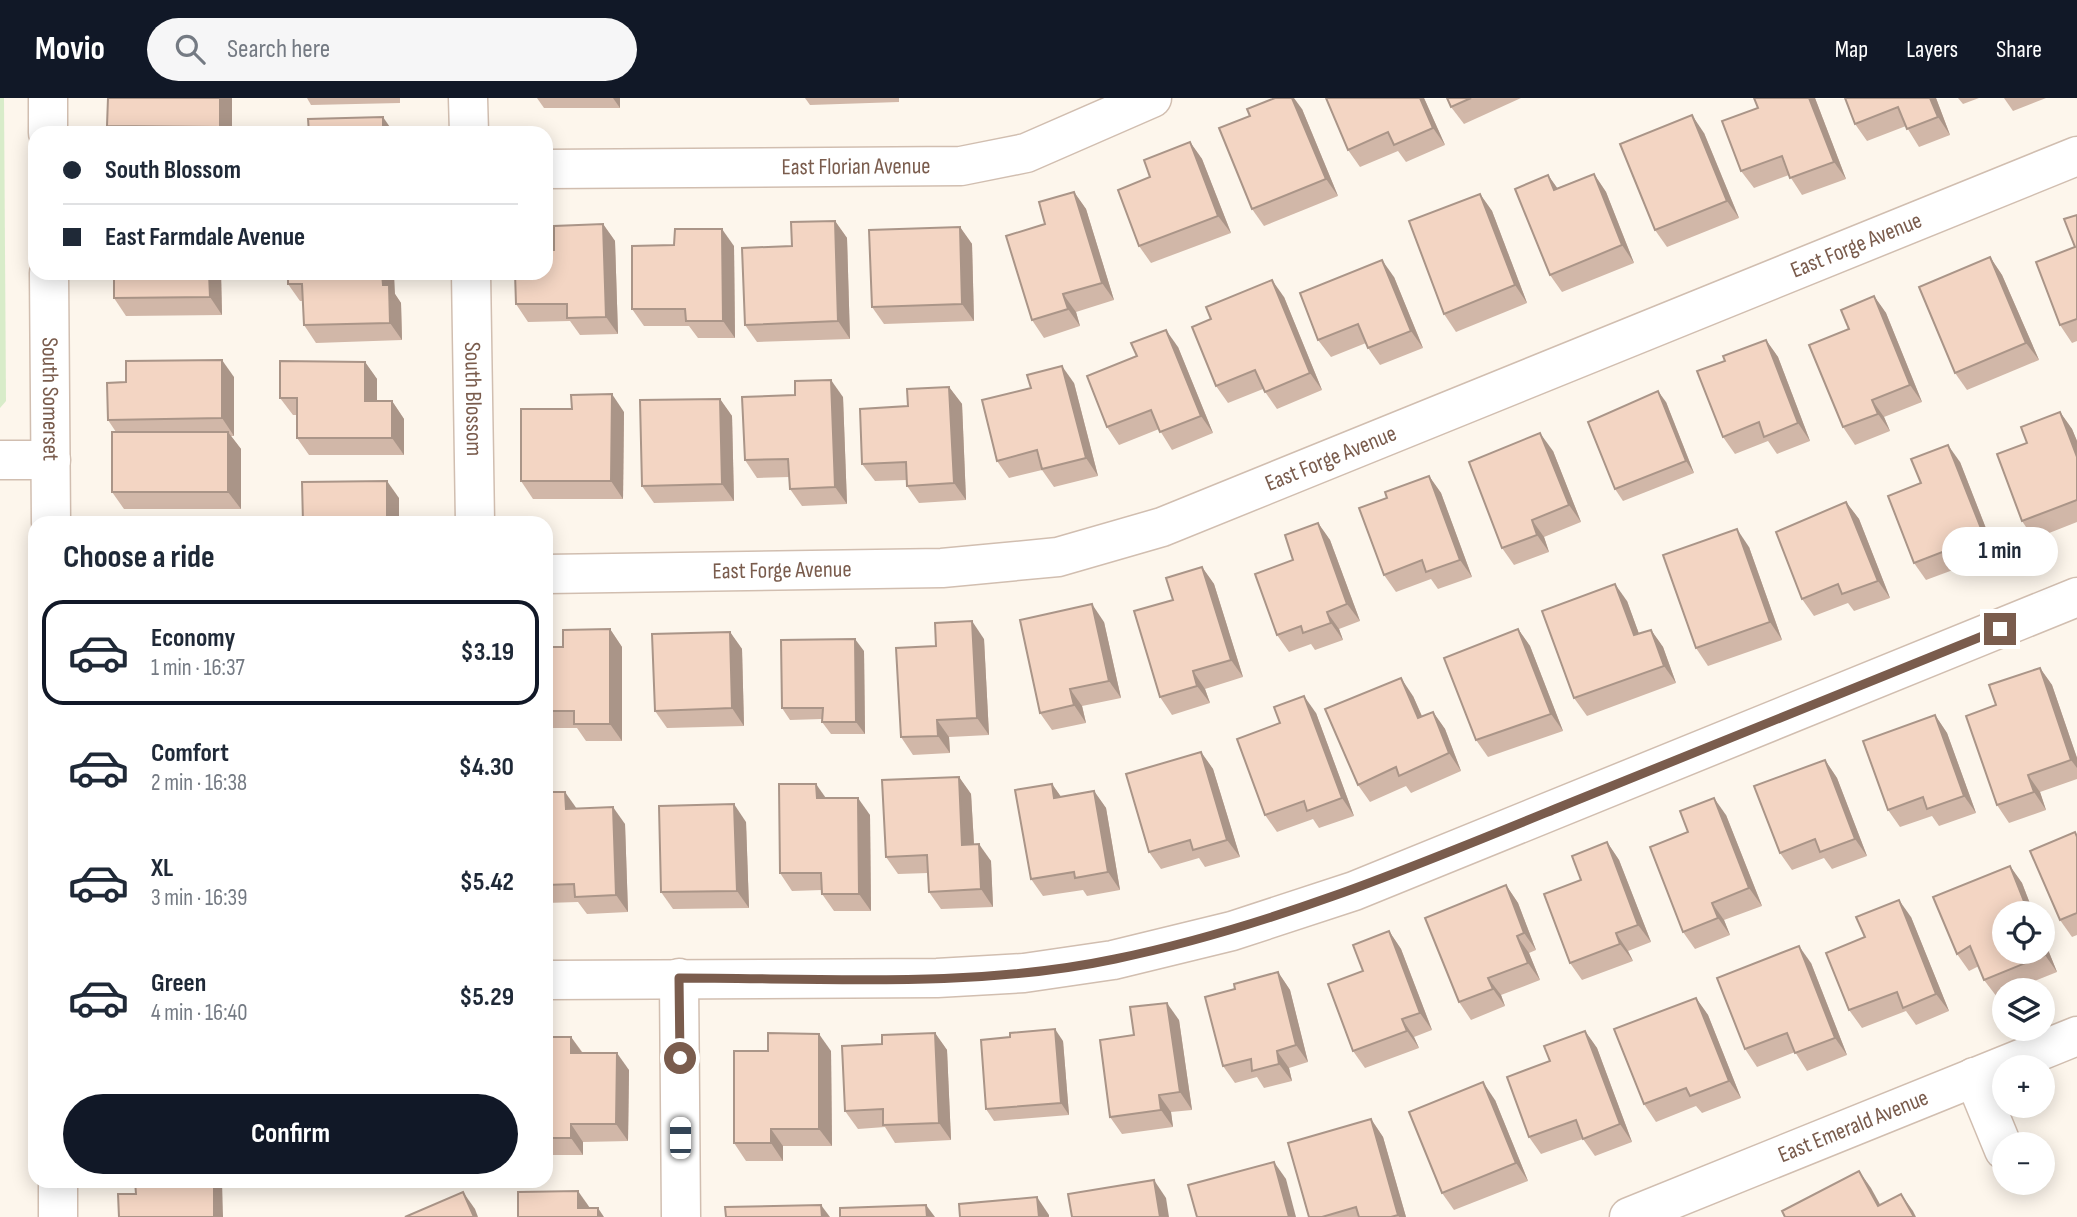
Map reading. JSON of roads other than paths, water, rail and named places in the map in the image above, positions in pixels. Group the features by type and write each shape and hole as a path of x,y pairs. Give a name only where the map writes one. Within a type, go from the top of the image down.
{"street":[{"path":"48,98 48,126"},
{"path":"468,98 469,126"},
{"name":"East Florian Avenue","path":"553,169 961,166 1026,153 1152,98"},
{"name":"East Forge Avenue","path":"553,574 942,568 1058,558 1162,527 2077,156"},
{"name":"South Somerset","path":"49,280 51,516"},
{"name":"South Blossom","path":"471,280 475,516"},
{"path":"0,460 51,460"},
{"path":"553,980 937,978 1024,973 1113,960 1232,931 1354,891 2077,597"},
{"path":"679,978 681,1217"},
{"name":"East Emerald Avenue","path":"1629,1217 2077,1035"},
{"path":"1974,1077 1997,1132"},
{"path":"58,1188 58,1217"}]}
